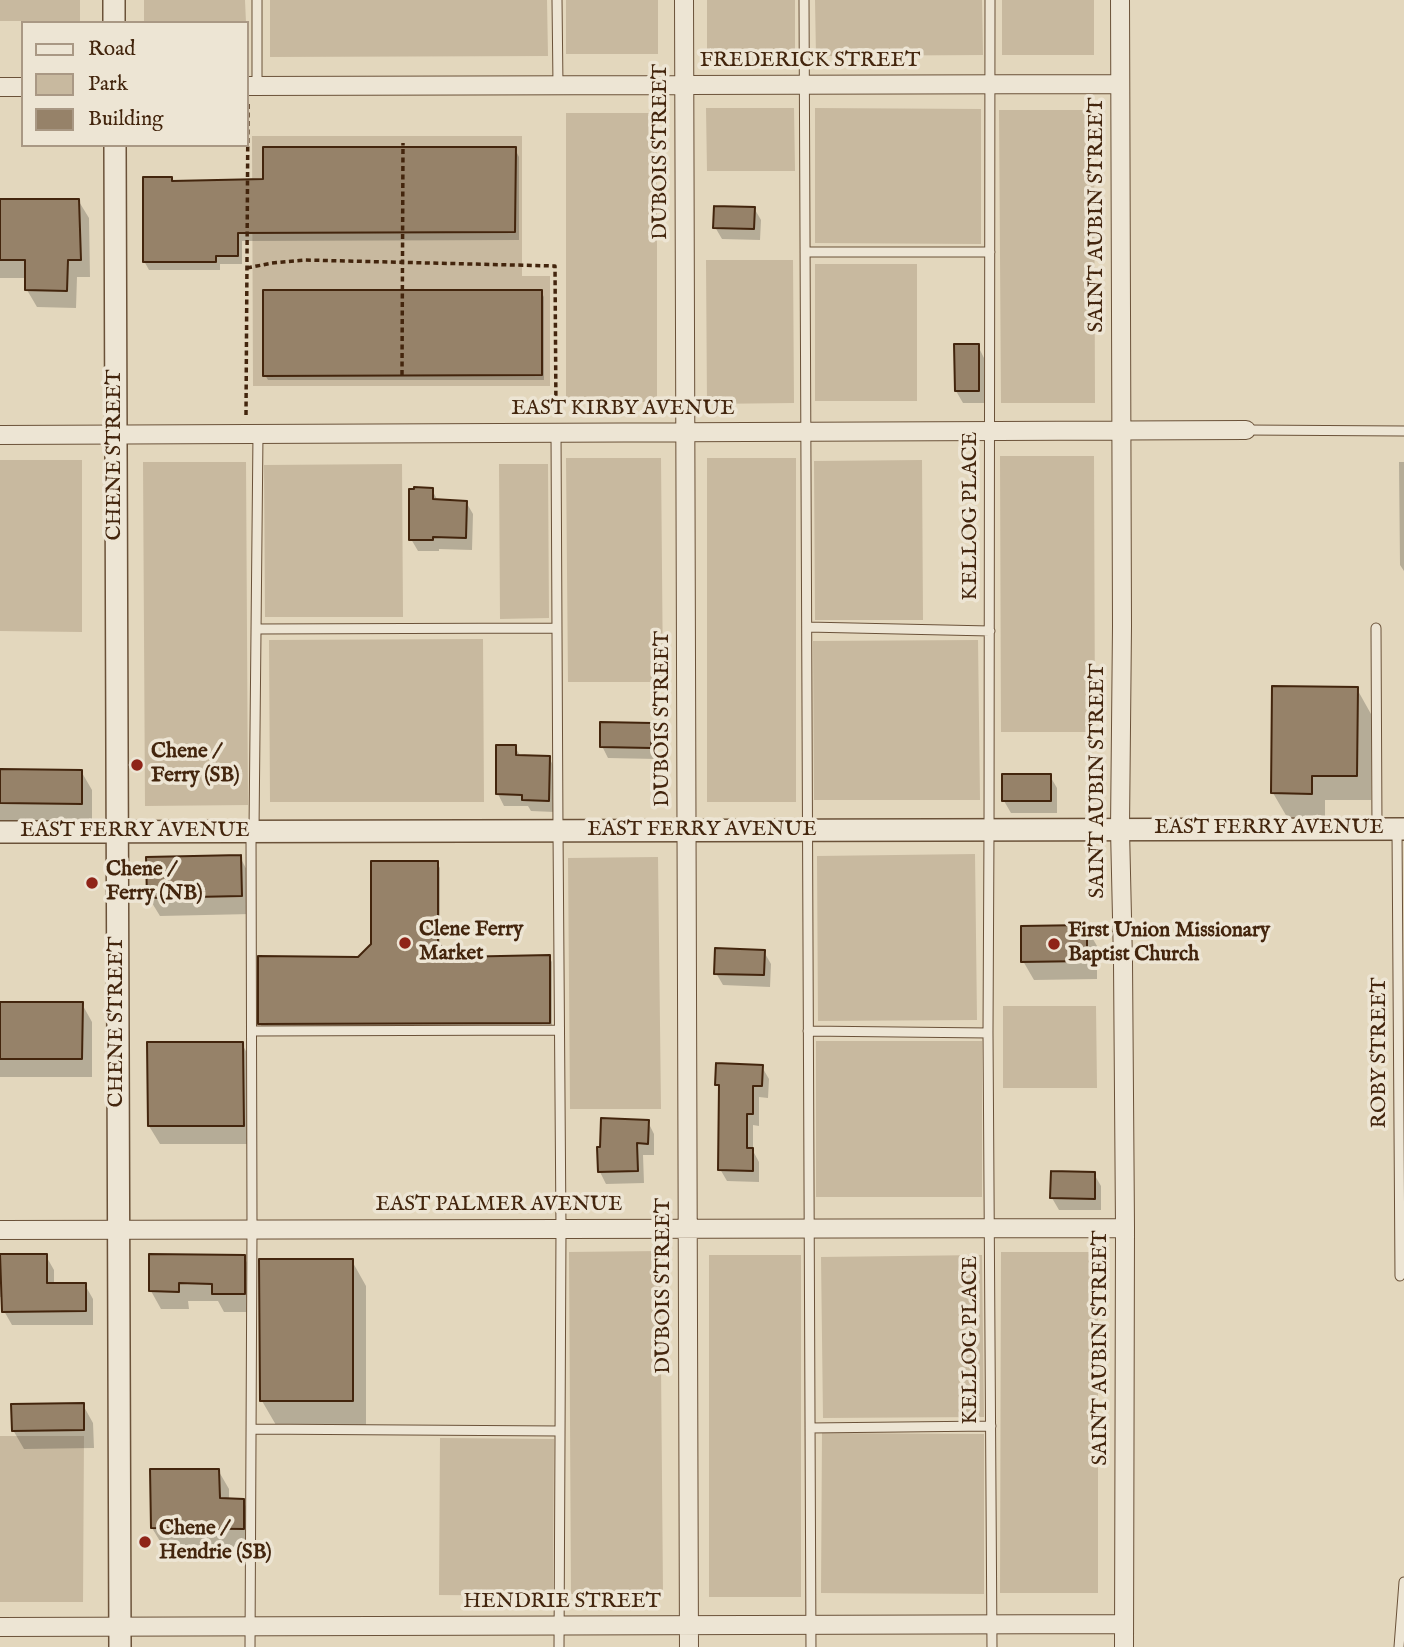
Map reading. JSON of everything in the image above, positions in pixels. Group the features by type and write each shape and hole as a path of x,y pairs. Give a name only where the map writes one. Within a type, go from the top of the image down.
{"street":[{"path":"114,0 114,21"},
{"name":"DUBOIS STREET","path":"684,0 689,1647"},
{"name":"SAINT AUBIN STREET","path":"1120,0 1124,1647"},
{"name":"FREDERICK STREET","path":"251,86 1120,84"},
{"path":"0,87 21,87"},
{"name":"CHENE STREET","path":"115,147 120,1637"},
{"name":"EAST KIRBY AVENUE","path":"0,435 1246,430"},
{"name":"EAST FERRY AVENUE","path":"0,832 1393,829"},
{"name":"EAST PALMER AVENUE","path":"0,1230 1125,1228"},
{"name":"HENDRIE STREET","path":"0,1627 120,1637 250,1627 1124,1624"}],"lane":[{"path":"251,86 257,0"},
{"path":"557,0 558,85"},
{"path":"804,0 811,1647"},
{"name":"KELLOG PLACE","path":"990,0 988,1033 992,1647"},
{"path":"805,251 990,252"},
{"path":"1246,430 1404,431"},
{"path":"556,433 561,1228 559,1647"},
{"path":"250,1647 251,1031 256,629 252,434"},
{"path":"256,629 557,628"},
{"path":"807,628 990,631"},
{"name":"ROBY STREET","path":"1376,628 1393,829 1400,1276"},
{"path":"251,1031 559,1030"},
{"path":"808,1031 988,1033"},
{"path":"810,1428 991,1426"},
{"path":"251,1429 561,1431"},
{"path":"1399,1647 1404,1582"}],"path":[{"path":"251,86 247,268 252,434"},
{"path":"402,375 403,143"},
{"path":"247,268 305,260 555,266 556,433"}],"green space":[{"path":"0,0 80,0 80,21 0,21"},
{"path":"144,0 245,0 246,21 144,21"},
{"path":"270,0 547,0 548,56 270,57"},
{"path":"566,0 658,0 658,54 566,54"},
{"path":"707,0 795,0 795,52 707,52"},
{"path":"815,0 982,0 983,55 816,56"},
{"path":"1002,0 1094,0 1094,55 1002,55"},
{"path":"706,108 794,108 795,171 707,171"},
{"path":"815,108 981,109 981,244 815,243"},
{"path":"999,110 1094,110 1095,403 1001,403"},
{"path":"566,113 657,113 657,402 566,402"},
{"path":"252,136 522,136 522,276 550,276 550,386 253,386"},
{"path":"706,260 793,260 794,403 707,404"},
{"path":"815,264 917,264 917,401 815,401"},
{"path":"1000,456 1094,456 1095,732 1001,732"},
{"path":"566,458 661,458 663,682 568,682"},
{"path":"707,458 796,458 796,802 707,802"},
{"path":"0,460 82,460 82,632 0,631"},
{"path":"922,460 923,620 815,620 814,461"},
{"path":"143,462 246,462 248,805 145,806"},
{"path":"402,464 403,617 265,617 264,465"},
{"path":"499,464 548,464 549,618 500,619"},
{"path":"483,639 484,802 270,802 269,640"},
{"path":"978,640 980,800 814,800 813,641"},
{"path":"975,854 977,1020 818,1021 817,856"},
{"path":"658,857 661,1109 570,1109 568,858"},
{"path":"1003,1006 1096,1006 1097,1088 1003,1088"},
{"path":"816,1041 982,1041 982,1197 816,1197"},
{"path":"660,1251 663,1594 571,1594 569,1252"},
{"path":"1001,1252 1098,1252 1098,1593 1000,1593"},
{"path":"709,1255 801,1255 801,1597 709,1597"},
{"path":"982,1255 984,1417 823,1418 821,1257"},
{"path":"822,1433 984,1434 984,1594 821,1593"},
{"path":"0,1436 84,1436 83,1602 0,1602"},
{"path":"440,1438 554,1439 553,1596 439,1595"}],"building":[{"path":"263,147 516,147 515,232 238,233 238,256 216,256 216,262 143,262 143,177 172,177 172,181 263,179"},
{"path":"0,199 79,199 81,260 68,260 67,291 25,290 25,260 0,260"},
{"path":"714,206 755,207 754,229 713,228"},
{"path":"263,290 542,290 542,375 263,376"},
{"path":"954,344 979,344 979,391 955,391"},
{"path":"433,488 433,499 467,501 466,538 433,537 433,540 409,540 409,489"},
{"path":"1272,686 1358,687 1357,776 1312,776 1312,794 1271,793"},
{"path":"600,722 652,723 651,748 600,747"},
{"path":"496,745 516,745 516,755 550,756 549,801 522,800 522,795 496,794"},
{"path":"0,769 82,770 82,804 0,803"},
{"path":"1002,774 1051,774 1051,801 1002,801"},
{"path":"241,855 242,896 147,898 146,857"},
{"name":"Clene Ferry Market","path":"371,861 438,861 438,943 452,957 550,955 550,1023 258,1024 258,956 358,957 371,944"},
{"name":"First Union Missionary Baptist Church","path":"1087,925 1087,961 1021,962 1021,926"},
{"path":"715,948 765,950 764,975 714,974"},
{"path":"0,1002 83,1002 82,1059 0,1059"},
{"path":"147,1042 243,1042 244,1126 148,1126"},
{"path":"716,1063 763,1065 762,1086 753,1086 753,1114 747,1114 747,1148 753,1148 753,1171 718,1170 719,1085 715,1085"},
{"path":"601,1118 649,1120 648,1144 637,1143 638,1171 598,1172 597,1147 600,1147"},
{"path":"1051,1171 1095,1172 1095,1199 1050,1198"},
{"path":"0,1254 47,1254 47,1283 86,1283 86,1311 2,1312"},
{"path":"149,1254 245,1255 245,1294 212,1294 212,1284 179,1283 179,1292 149,1291"},
{"path":"259,1259 353,1259 353,1401 260,1401"},
{"path":"84,1403 84,1430 12,1431 11,1404"},
{"path":"150,1469 219,1469 220,1498 244,1499 244,1529 151,1528"}],"place":[{"name":"Chene / Ferry (SB)","path":"137,765"},
{"name":"Chene / Ferry (NB)","path":"92,883"},
{"name":"Clene Ferry Market","path":"405,943"},
{"name":"First Union Missionary Baptist Church","path":"1054,944"},
{"name":"Chene / Hendrie (SB)","path":"145,1542"}]}
